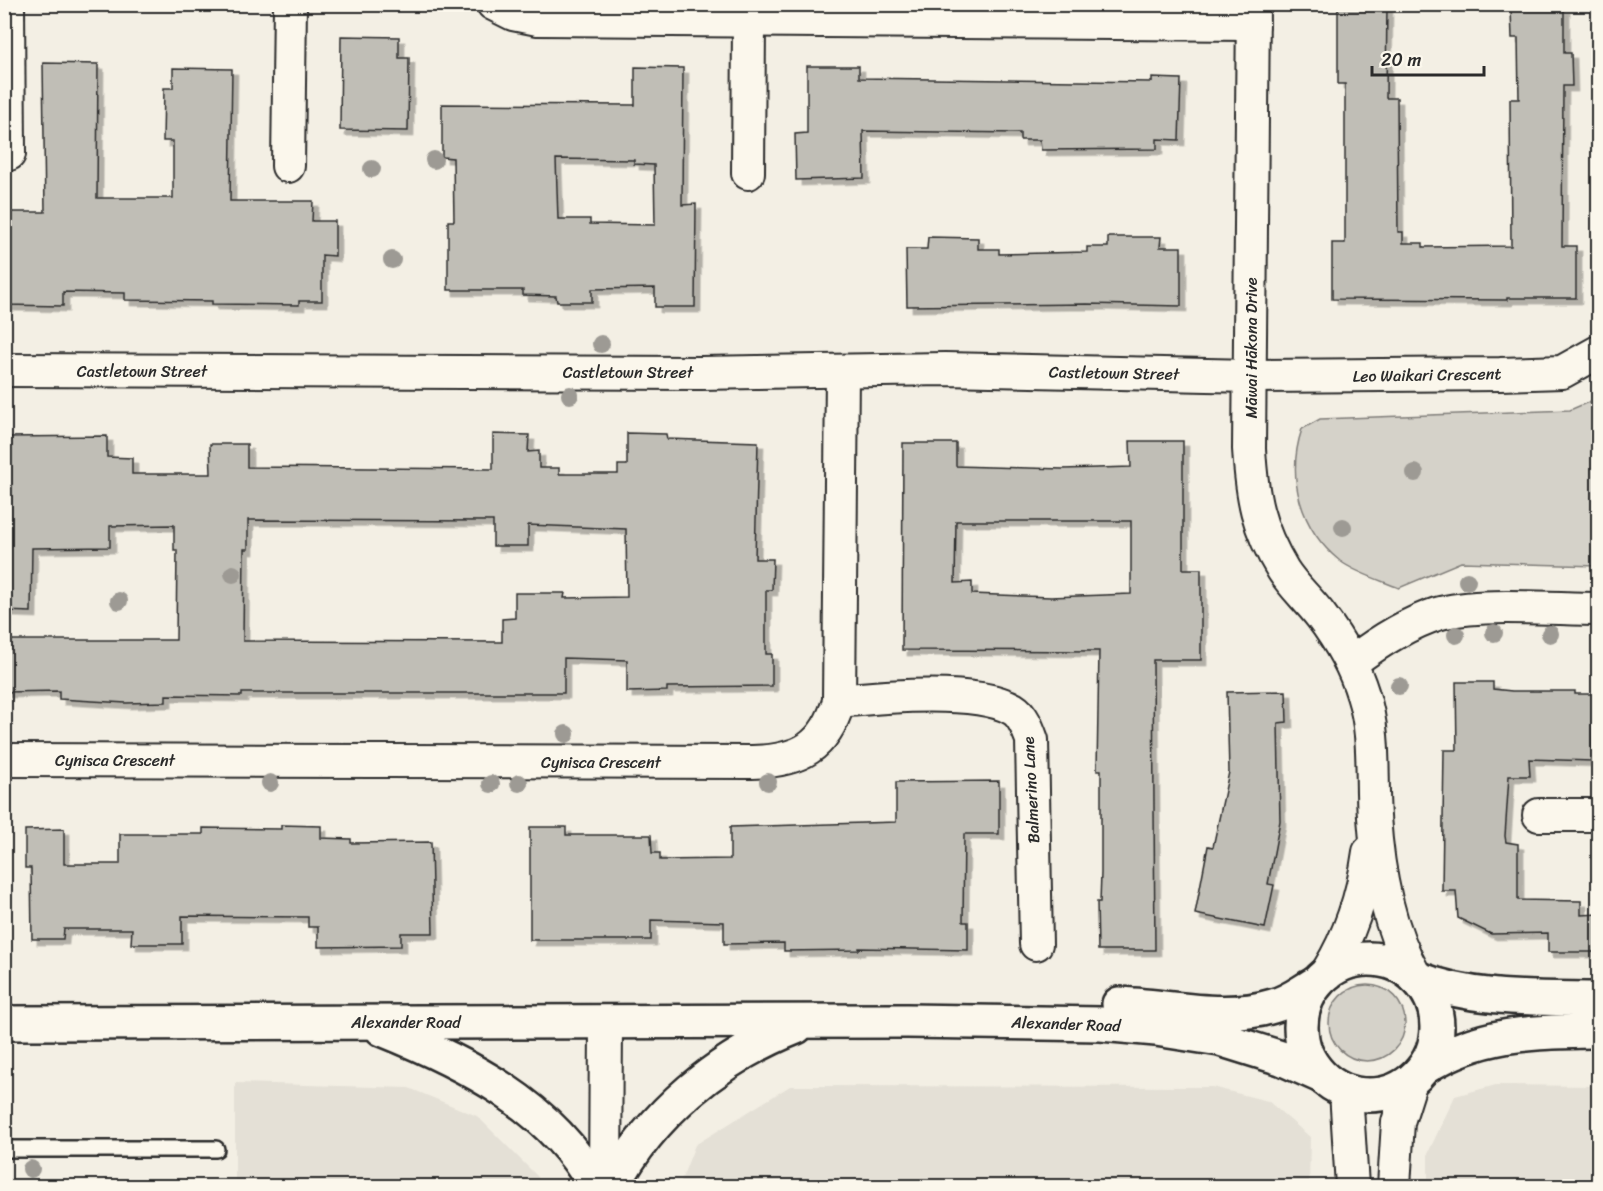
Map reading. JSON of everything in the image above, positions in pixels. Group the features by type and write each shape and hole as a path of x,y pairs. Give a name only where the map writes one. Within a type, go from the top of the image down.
{"street":[{"path":"8,4 9,154"},
{"path":"288,166 290,4"},
{"path":"493,4 513,14 538,20 1253,14"},
{"name":"Māwai Hākona Drive","path":"1253,14 1249,449 1252,496 1265,535 1284,571 1321,617 1352,662 1372,731 1374,816 1388,915 1403,955 1416,978"},
{"path":"748,173 749,20"},
{"name":"Leo Waikari Crescent","path":"1251,376 1562,372 1599,352"},
{"name":"Castletown Street","path":"4,370 842,372 945,369 1251,376"},
{"name":"Cynisca Crescent","path":"4,760 766,762 794,757 815,743 831,725 839,700 842,372"},
{"path":"1352,662 1386,639 1439,614 1462,610 1599,609"},
{"name":"Balmerino Lane","path":"839,700 876,697 964,698 992,700 1015,710 1027,726 1032,740 1036,944"},
{"path":"1539,815 1599,815"},
{"name":"Māwai Hākona Drive","path":"1321,977 1350,931 1359,903 1374,816"},
{"name":"Alexander Road","path":"807,1022 1018,1004 1122,1004 1245,1011 1273,1007 1345,962 1364,958 1383,960 1401,966 1416,978 1428,993 1436,1011 1436,1040 1418,1074"},
{"path":"1321,977 1305,1001 1300,1021 1301,1040 1307,1059 1333,1083 1352,1186"},
{"name":"Alexander Road","path":"1416,978 1440,987 1476,995 1599,999"},
{"path":"364,1022 446,1055 485,1076 520,1102 556,1136 587,1172 595,1186"},
{"path":"605,1186 606,1022"},
{"path":"613,1186 638,1146 694,1086 770,1037 807,1022"},
{"name":"Alexander Road","path":"4,1023 1017,1022 1156,1029 1220,1039 1281,1058 1333,1083 1369,1095 1391,1092 1444,1054 1477,1041 1517,1034 1599,1032"},
{"path":"1394,1186 1398,1122 1418,1074"}],"lane":[{"path":"4,1149 216,1149"}],"shaded area":[{"path":"1598,398 1598,566 1461,562 1399,588 1361,573 1340,561 1326,548 1306,518 1296,483 1297,447 1302,429 1320,419 1570,410"},
{"path":"1367,985 1382,988 1394,996 1402,1008 1405,1023 1402,1038 1394,1050 1382,1058 1367,1061 1352,1058 1340,1050 1332,1038 1329,1023 1332,1008 1340,996 1352,988"},
{"path":"235,1083 409,1088 477,1116 538,1177 538,1186 235,1186"},
{"path":"1496,1085 1598,1086 1598,1186 1428,1186 1428,1153 1455,1096"},
{"path":"790,1086 1212,1087 1268,1101 1310,1137 1309,1186 679,1186 695,1145"}],"building":[{"path":"1338,4 1387,4 1386,98 1397,98 1398,232 1403,232 1403,243 1423,243 1423,247 1511,246 1510,99 1519,99 1518,38 1512,38 1511,9 1518,8 1518,4 1558,4 1558,8 1564,8 1564,53 1571,53 1572,86 1563,86 1562,246 1576,246 1576,298 1332,299 1332,243 1345,243 1345,84 1338,84"},
{"path":"341,36 399,37 399,58 409,58 408,131 340,130"},
{"path":"43,63 98,64 97,198 173,198 173,141 163,141 164,88 173,88 173,68 232,69 230,201 313,201 312,221 335,221 335,256 322,255 322,301 299,301 299,305 212,304 212,301 125,300 125,293 63,292 63,306 4,305 4,212 45,212"},
{"path":"807,66 859,66 859,78 1152,82 1152,78 1181,79 1179,140 1157,139 1157,149 1041,150 1040,140 1020,140 1020,133 863,131 864,178 796,180 795,134 807,133"},
{"path":"635,67 683,68 682,205 696,204 695,307 655,307 655,288 592,289 592,302 557,302 556,296 523,295 523,290 448,290 448,221 454,221 453,158 442,157 442,104 635,105","holes":["556,159 634,160 634,164 654,165 655,225 590,224 590,219 558,219"]},
{"path":"928,237 978,238 978,249 999,249 999,254 1087,252 1087,247 1108,247 1108,237 1161,237 1160,247 1181,247 1181,306 1087,304 907,306 906,249 927,249"},
{"path":"627,433 666,434 667,439 758,442 755,559 773,559 772,590 766,590 766,654 772,654 772,686 667,687 667,691 627,692 627,660 564,658 564,693 242,693 242,696 166,695 166,702 126,703 59,699 59,691 4,692 4,640 176,640 177,550 174,550 174,525 110,526 110,547 32,548 31,612 4,611 4,437 107,436 107,457 132,458 132,474 211,474 210,444 247,444 247,467 493,469 493,434 529,435 528,452 539,451 539,468 559,468 559,474 618,474 618,465 627,465","holes":["248,520 493,521 493,546 528,546 528,525 626,529 627,597 564,598 565,593 515,593 515,618 502,619 502,642 243,641 244,549 248,549"]},
{"path":"1130,441 1183,441 1183,569 1201,569 1201,660 1153,660 1155,950 1098,950 1097,902 1100,902 1101,873 1101,770 1097,770 1099,651 902,650 903,443 956,443 956,466 1063,469 1131,467","holes":["956,521 1131,521 1131,594 1051,597 972,594 972,582 955,583"]},
{"path":"1456,682 1493,682 1493,689 1512,691 1575,691 1575,694 1593,694 1592,761 1529,759 1530,776 1509,776 1505,836 1506,842 1518,844 1518,900 1581,901 1581,915 1599,914 1599,952 1548,952 1548,933 1491,934 1458,918 1456,891 1442,891 1444,750 1457,750"},
{"path":"1286,691 1287,722 1278,723 1280,821 1268,884 1274,885 1265,928 1195,914 1208,846 1213,847 1229,772 1227,692"},
{"path":"999,781 999,834 964,834 963,922 968,922 968,950 859,948 859,950 784,951 784,943 724,944 724,922 651,920 651,940 530,940 530,827 566,827 566,835 651,835 652,853 660,853 660,860 730,859 730,827 896,822 896,782"},
{"path":"281,825 321,826 321,838 351,839 351,843 431,842 433,933 401,933 401,946 318,947 318,927 308,927 308,917 182,916 182,944 131,944 132,929 64,929 63,939 32,939 31,868 25,868 25,830 64,829 64,864 120,864 120,834 203,834 203,828 281,829"}]}
